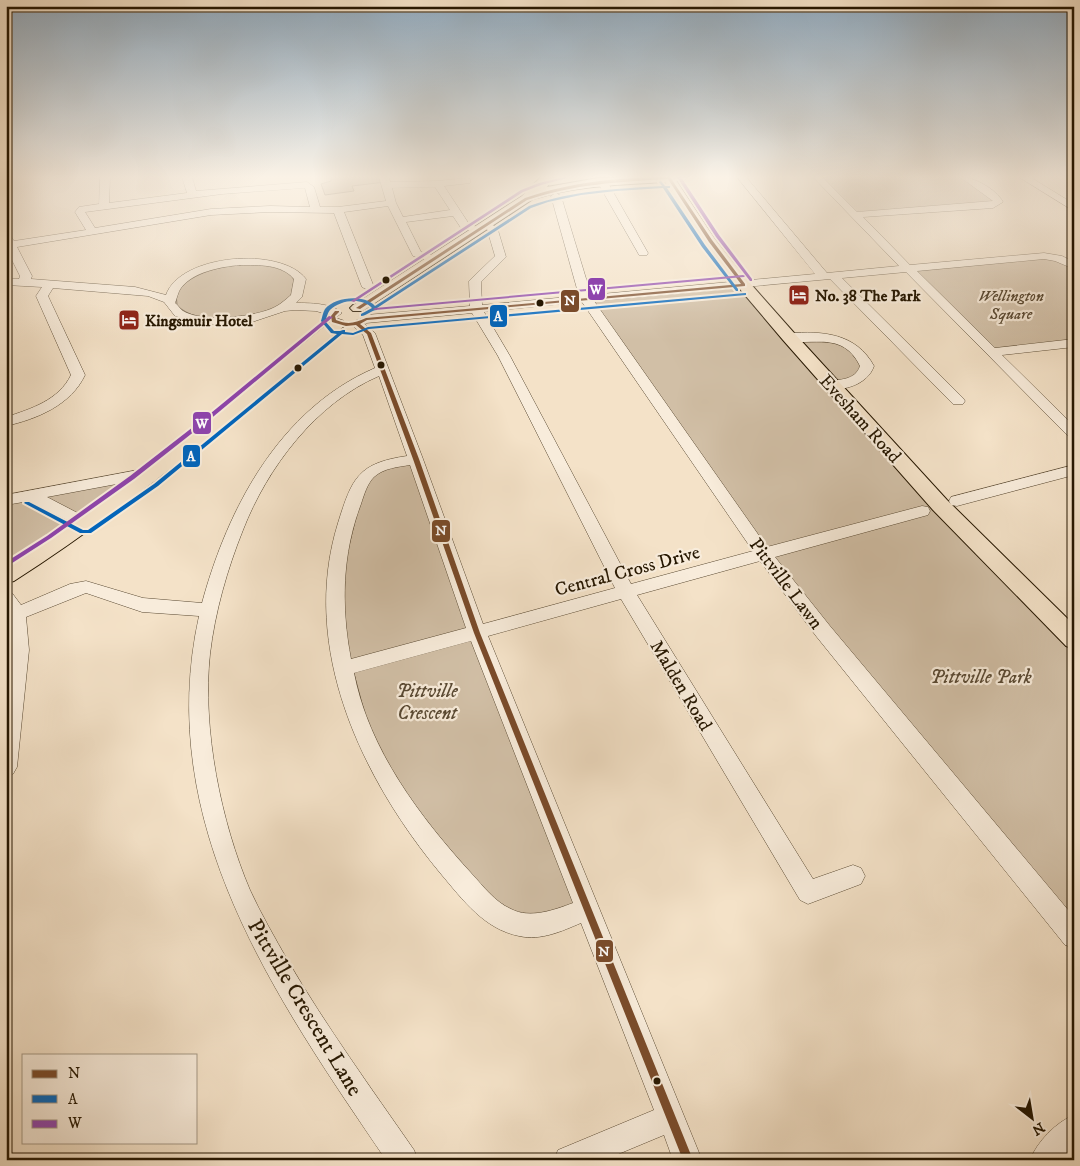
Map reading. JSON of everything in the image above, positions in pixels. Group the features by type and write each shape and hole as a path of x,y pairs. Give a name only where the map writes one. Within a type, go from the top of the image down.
{"main road":[{"path":"6,575 86,524 150,478 351,318 434,259 483,231"},
{"name":"Evesham Road","path":"704,231 744,285 940,506 1074,640"}],"street":[{"path":"24,282 26,276 8,241 89,231"},
{"path":"346,231 368,287"},
{"path":"406,231 417,254 434,259"},
{"path":"476,309 476,278 500,258 487,231"},
{"name":"Pittville Lawn","path":"566,231 586,299 764,555 823,631 1074,936"},
{"path":"630,231 643,253"},
{"path":"788,231 828,277 958,401"},
{"path":"871,231 1074,434"},
{"path":"351,318 476,309 828,277 907,267 1044,256 1058,258 1074,266"},
{"path":"281,308 294,298 300,288 300,280 289,269 268,263 240,262 216,266 194,273 180,282 172,291 170,300 173,309 183,316 215,322 250,319 281,308 304,306 325,309 351,318 369,333 416,459 477,633 688,1160"},
{"path":"6,282 135,290 152,289 180,282"},
{"path":"6,422 55,400 72,387 78,375 42,296 49,284"},
{"path":"135,290 170,300"},
{"path":"294,298 304,306"},
{"name":"Malden Road","path":"476,309 504,356 626,592 808,892 853,876"},
{"path":"789,337 814,336 826,338 850,347 864,358 867,366 861,378 852,382 831,385"},
{"path":"991,352 1074,343"},
{"name":"Pittville Crescent Lane","path":"382,370 350,385 298,431 268,468 247,503 233,533 210,610 202,642 199,680 201,728 210,796 238,889 284,979 318,1033 404,1160"},
{"path":"416,459 384,466 366,476 348,516 338,557 335,587 336,624 342,669 364,734 391,788 426,839 453,871 490,909 511,922 535,926 546,925 587,909"},
{"path":"957,501 1074,470"},
{"path":"6,500 138,475 150,478"},
{"path":"32,495 86,524"},
{"name":"Central Cross Drive","path":"342,669 764,555 922,510"},
{"path":"6,767 20,650 12,606 86,587 142,604 210,610"},
{"path":"568,1160 672,1117"},
{"path":"1044,1160 1074,1129"}],"green space":[{"name":"Wellington Square","path":"1044,256 1074,266 1074,343 991,352 909,269"},
{"path":"237,264 268,265 283,270 294,280 291,296 280,305 268,311 241,318 212,319 186,312 177,305 176,293 196,276"},
{"name":"Pittville Park","path":"744,285 790,337 844,344 866,371 833,385 1074,638 1074,936 764,555 586,299"},
{"name":"Pittville Crescent","path":"416,459 587,909 511,923 378,763 335,603 366,476"},
{"path":"138,475 6,575 6,500"}],"transit line":[{"name":"W","path":"353,301 460,231"},
{"name":"N","path":"358,308 476,231"},
{"name":"A","path":"363,315 492,231"},
{"name":"A","path":"693,231 737,290"},
{"name":"N","path":"704,231 744,285"},
{"name":"W","path":"714,231 751,280"},
{"name":"W","path":"375,309 743,276"},
{"name":"N","path":"337,312 333,316 334,321 350,325 366,319 744,285"},
{"name":"A","path":"375,309 365,301 352,299 332,306 327,310 323,321 333,332 353,334 368,328 745,294"},
{"name":"W","path":"6,565 91,508 173,446 331,317"},
{"name":"N","path":"357,324 369,333 416,459 477,633 688,1160"},
{"name":"A","path":"27,503 82,532 89,532 156,485 343,331"}],"place":[{"name":"No. 38 The Park","path":"799,295"},
{"name":"Kingsmuir Hotel","path":"129,320"}]}
